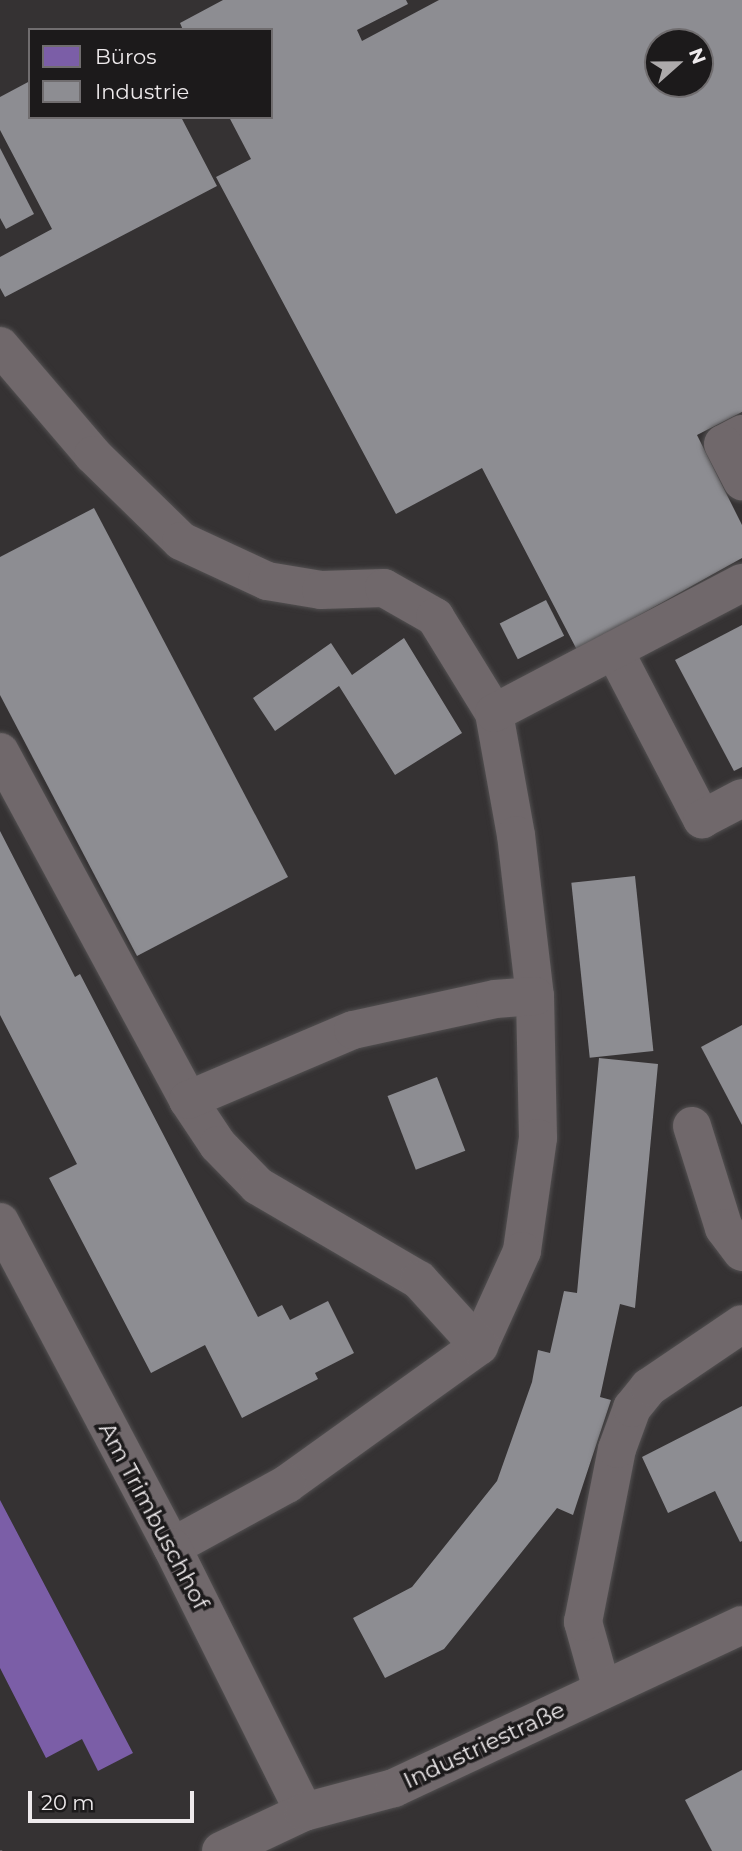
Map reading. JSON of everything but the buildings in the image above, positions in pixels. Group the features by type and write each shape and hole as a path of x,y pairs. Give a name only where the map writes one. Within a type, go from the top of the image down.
{"street":[{"path":"0,346 93,455 181,541 267,581 321,590 384,588 435,617 494,713 516,835 535,996 538,1138 522,1251 479,1346 287,1485 172,1547"},
{"path":"742,434 723,444 742,481"},
{"path":"494,713 742,583"},
{"path":"614,650 702,819 742,798"},
{"path":"0,752 188,1100 218,1146 258,1186 419,1280 479,1346"},
{"path":"188,1100 352,1030 482,1001 535,996"},
{"path":"692,1126 724,1228 742,1252"},
{"name":"Am Trimbuschhof","path":"0,1222 172,1547 304,1812"},
{"path":"602,1690 583,1622 617,1449 632,1408 649,1387 742,1324"},
{"name":"Industriestraße","path":"221,1851 304,1812 394,1788 742,1625"}]}
